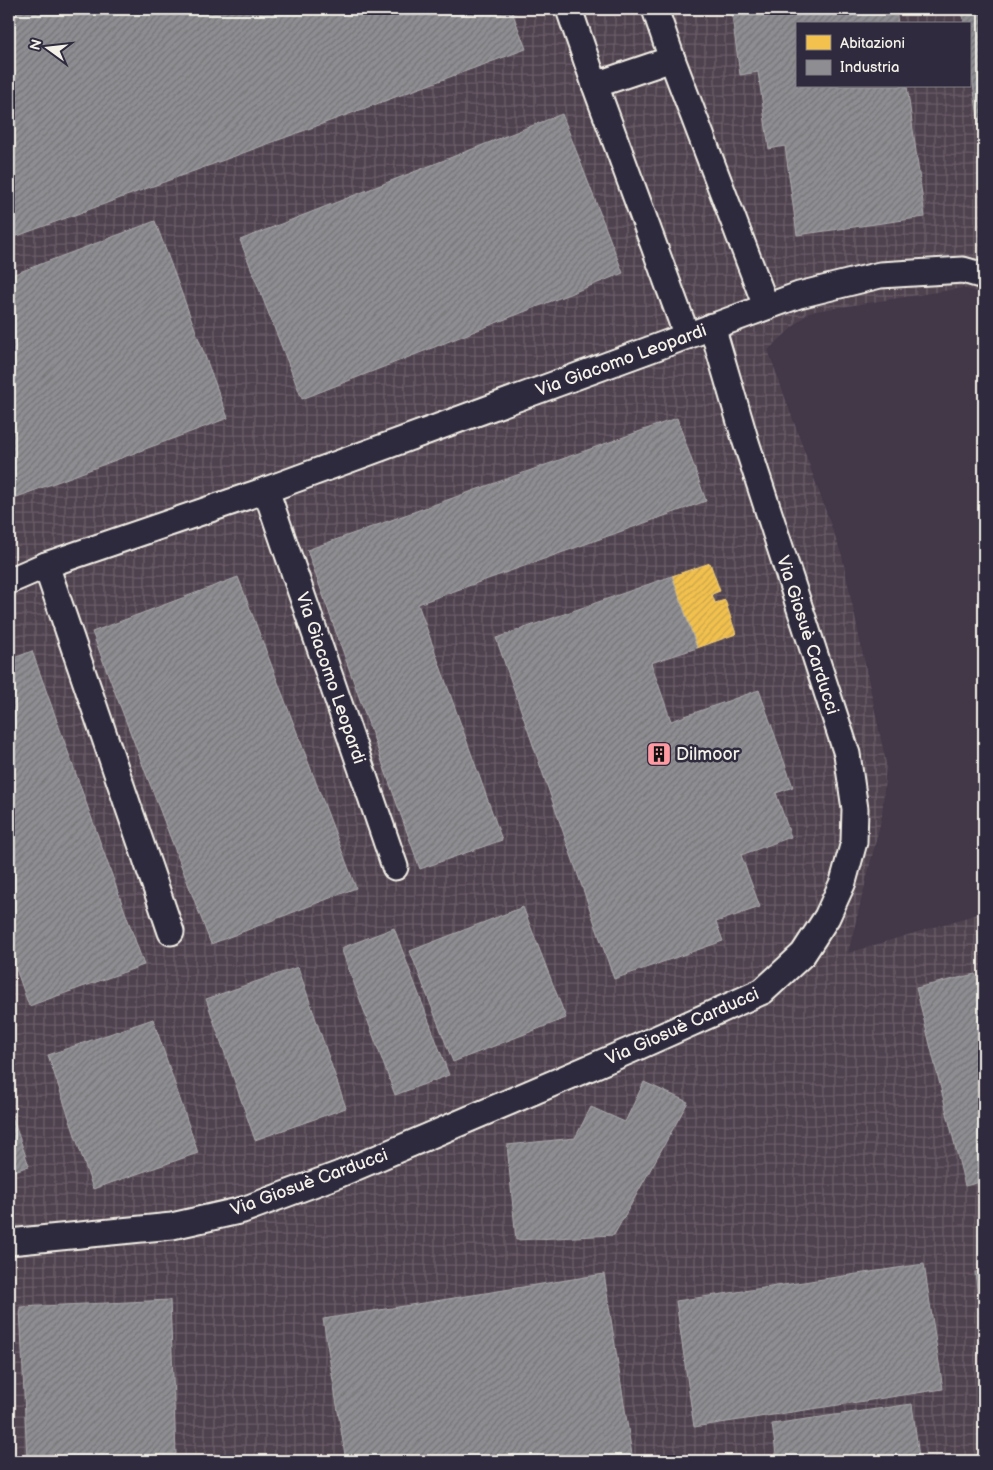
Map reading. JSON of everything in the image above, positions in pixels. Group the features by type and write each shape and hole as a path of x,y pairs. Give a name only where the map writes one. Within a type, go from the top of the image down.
{"street":[{"path":"569,9 687,336"},
{"path":"655,9 672,59 766,306"},
{"path":"595,85 672,59"},
{"name":"Via Giacomo Leopardi","path":"9,581 46,565 266,490 799,295 880,275 964,270 984,276"},
{"name":"Via Giosuè Carducci","path":"9,1242 172,1226 242,1210 340,1174 631,1050 763,991 803,954 827,917 843,882 854,842 855,808 850,772 847,754 748,448 712,326"},
{"name":"Via Giacomo Leopardi","path":"266,490 395,867"},
{"path":"46,565 171,932"}],"shaded area":[{"path":"9,9 984,9 984,294 963,288 809,312 768,350 842,556 886,763 882,816 848,953 984,912 984,1461 9,1461"}],"building: Abitazioni":[{"path":"710,563 720,591 712,594 715,603 725,600 736,634 697,648 672,576"}],"building: Industria":[{"path":"28,9 511,9 526,49 9,239 9,16"},
{"path":"731,9 896,9 898,22 796,22 796,88 907,88 925,217 797,235 785,146 769,149 758,72 740,75"},
{"path":"962,9 984,9 984,158 970,64 970,22 964,22"},
{"path":"562,114 623,273 302,399 240,240"},
{"path":"155,221 228,418 9,500 9,276"},
{"path":"677,418 706,501 418,604 502,840 420,869 307,550"},
{"name":"Dilmoor","path":"672,576 697,648 651,663 671,721 759,690 793,787 776,793 791,837 741,855 760,907 716,922 723,941 614,979 496,638"},
{"path":"238,577 356,888 211,944 92,632"},
{"path":"32,651 144,965 29,1006 9,949 9,660"},
{"path":"523,907 566,1018 453,1062 410,951"},
{"path":"394,928 449,1075 395,1095 341,948"},
{"path":"298,967 346,1108 255,1140 206,999"},
{"path":"975,974 978,980 984,979 984,1181 965,1186 916,988"},
{"path":"153,1019 198,1153 93,1189 48,1055"},
{"path":"644,1082 688,1102 614,1235 516,1240 507,1145 575,1138 591,1107 625,1122"},
{"path":"9,1107 29,1166 9,1173"},
{"path":"924,1264 943,1389 694,1427 676,1301"},
{"path":"984,1271 984,1350 975,1272"},
{"path":"604,1274 633,1461 346,1461 323,1319"},
{"path":"170,1300 176,1454 27,1460 20,1307"},
{"path":"912,1404 919,1457 886,1461 777,1461 772,1424"}],"place":[{"name":"Dilmoor","path":"659,754"}]}
